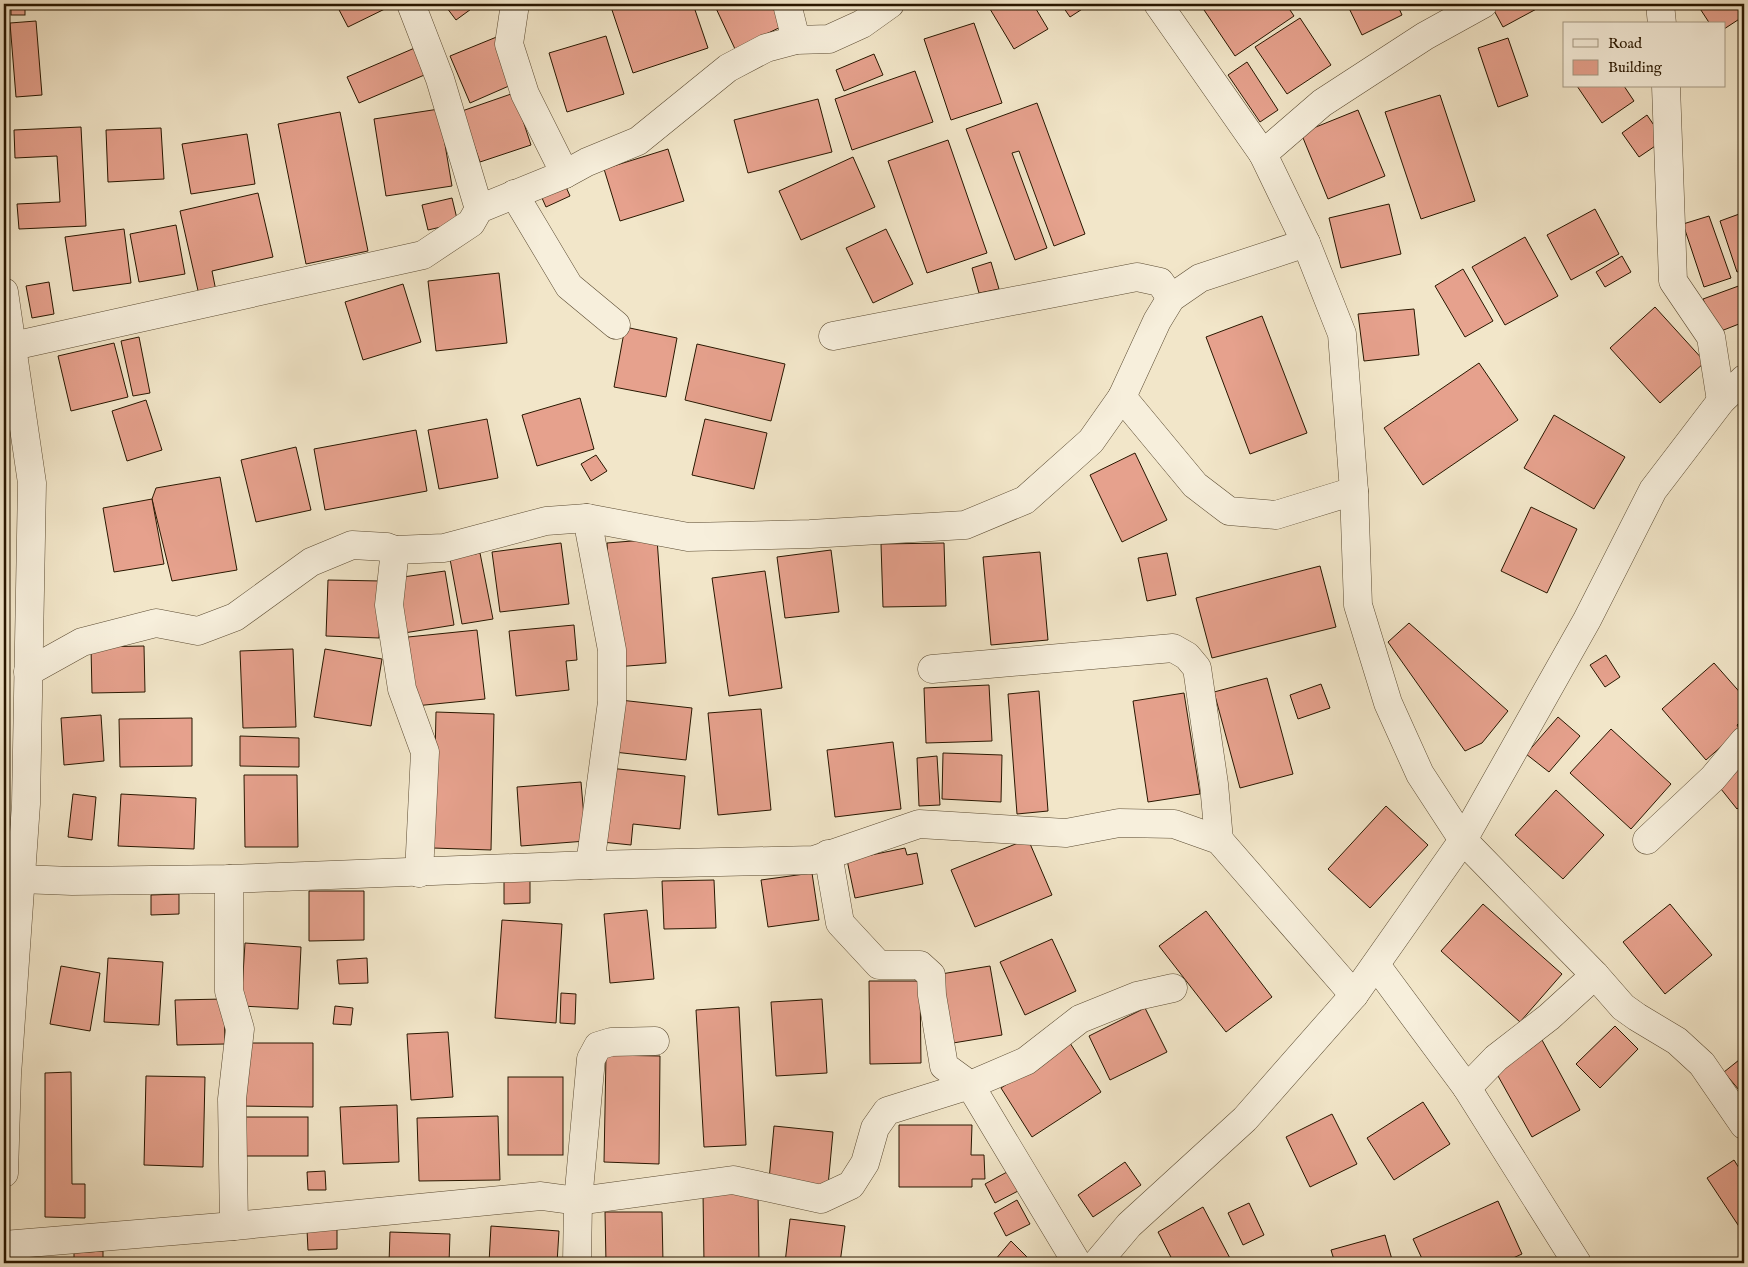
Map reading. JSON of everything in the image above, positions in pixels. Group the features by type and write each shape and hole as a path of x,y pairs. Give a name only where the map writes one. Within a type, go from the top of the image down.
{"street":[{"path":"410,4 440,79 479,209"},
{"path":"515,4 509,44 526,94 565,174"},
{"path":"788,4 796,40"},
{"path":"13,346 423,255 471,223 479,209 565,174 587,162 638,140 728,68 766,48 796,40 828,39 862,24 890,4"},
{"path":"1158,4 1263,154 1306,244 1342,334 1354,491 1358,605 1388,703 1420,774 1463,840 1595,975 1623,1007 1637,1018 1677,1041 1702,1064 1744,1125"},
{"path":"1263,154 1322,103 1426,36 1482,4"},
{"path":"1660,4 1662,22"},
{"path":"1666,88 1673,281 1711,337 1721,402"},
{"path":"514,194 569,286 616,325"},
{"path":"28,672 82,642 156,623 198,631 234,617 312,562 352,545 387,547 395,550 444,548 546,521 587,518 688,537 810,534 965,525 1025,500 1091,441 1122,397 1157,321 1171,298 1200,278 1306,244"},
{"path":"833,336 1137,278 1160,282 1171,298"},
{"path":"4,292 32,483 26,804 15,862 7,1023 4,1173"},
{"path":"1097,1263 1129,1225 1245,1119 1354,995 1376,965 1463,840 1586,620 1653,490 1721,402 1744,379"},
{"path":"1122,397 1196,485 1229,511 1276,515 1354,491"},
{"path":"587,518 612,650 612,702 590,865"},
{"path":"395,550 389,605 402,689 425,752 419,873"},
{"path":"932,669 1173,648 1187,656 1197,668 1214,784 1219,840"},
{"path":"1647,840 1712,778 1744,741"},
{"path":"15,862 72,881 229,879 419,873 590,865 814,860 919,824 1066,833 1119,823 1174,824 1219,840 1354,995"},
{"path":"828,854 840,923 879,964 920,965 931,975 932,994 944,1066 970,1086 1077,1263"},
{"path":"229,879 230,991 240,1029 232,1100 234,1226"},
{"path":"1376,965 1467,1088 1577,1263"},
{"path":"1467,1088 1496,1058 1549,1017 1595,975"},
{"path":"4,1245 234,1226 540,1196 578,1201 733,1180 821,1199 851,1185 865,1163 875,1128 887,1111 970,1086 1026,1061 1080,1019 1137,996 1174,988"},
{"path":"577,1263 578,1201 591,1059 598,1046 611,1042 655,1041"}],"building":[{"path":"11,4 25,4 25,15 11,15"},
{"path":"69,4 122,4 121,9"},
{"path":"336,4 395,4 348,27"},
{"path":"444,4 478,4 456,20"},
{"path":"610,4 693,4 708,48 633,73"},
{"path":"714,4 777,4 787,24 735,49"},
{"path":"987,4 1033,4 1048,29 1014,49"},
{"path":"1061,4 1090,4 1070,17"},
{"path":"1200,4 1286,4 1294,16 1235,56"},
{"path":"1347,4 1397,4 1402,15 1362,35"},
{"path":"1541,4 1542,6 1503,27 1491,5"},
{"path":"1697,4 1744,4 1744,16 1726,28 1726,22 1709,22"},
{"path":"1300,18 1331,65 1287,94 1255,47"},
{"path":"36,21 42,95 16,97 10,23"},
{"path":"974,23 1002,103 951,120 924,39"},
{"path":"499,36 518,82 470,103 450,56"},
{"path":"606,36 624,94 567,112 549,53"},
{"path":"1508,38 1528,96 1498,107 1478,48"},
{"path":"417,47 429,73 359,103 347,77"},
{"path":"874,54 883,75 844,91 836,70"},
{"path":"1247,62 1278,110 1260,122 1228,75"},
{"path":"915,71 933,122 852,150 835,99"},
{"path":"1578,88 1625,88 1634,101 1602,123"},
{"path":"514,93 531,145 480,162 462,111"},
{"path":"1440,95 1475,201 1421,219 1385,112"},
{"path":"818,99 832,152 748,173 734,120"},
{"path":"1037,103 1085,234 1054,246 1019,151 1012,153 1047,248 1015,260 966,129"},
{"path":"439,109 452,186 386,196 374,119"},
{"path":"1358,110 1385,176 1328,199 1301,133"},
{"path":"340,112 368,251 306,264 278,124"},
{"path":"1647,115 1664,140 1639,157 1622,133"},
{"path":"81,127 86,226 19,229 17,204 60,202 57,156 15,158 14,130"},
{"path":"161,128 164,179 108,182 106,130"},
{"path":"247,134 255,184 191,194 182,144"},
{"path":"948,140 987,253 927,273 888,161"},
{"path":"668,149 684,201 620,221 604,169"},
{"path":"853,157 875,207 801,240 779,191"},
{"path":"562,178 570,196 546,207 538,189"},
{"path":"258,193 273,257 212,271 216,291 199,295 180,211"},
{"path":"452,198 458,223 428,230 422,205"},
{"path":"1389,204 1401,254 1341,268 1329,218"},
{"path":"1595,209 1619,254 1571,280 1547,235"},
{"path":"1742,213 1744,221 1744,270 1737,272 1720,221"},
{"path":"1709,216 1731,278 1704,287 1683,224"},
{"path":"176,225 185,274 139,282 130,234"},
{"path":"124,229 131,283 73,291 65,237"},
{"path":"886,229 913,284 873,303 846,248"},
{"path":"1525,237 1558,296 1505,325 1472,267"},
{"path":"1622,256 1631,272 1605,287 1596,272"},
{"path":"991,262 999,289 979,293 972,268"},
{"path":"1463,269 1493,321 1465,337 1435,286"},
{"path":"499,273 507,343 436,351 428,281"},
{"path":"49,282 54,314 32,318 26,286"},
{"path":"403,284 421,342 363,360 345,302"},
{"path":"1744,284 1744,322 1716,333 1703,299"},
{"path":"1655,307 1705,362 1660,403 1610,348"},
{"path":"1414,309 1419,355 1364,361 1358,314"},
{"path":"1262,316 1307,433 1250,454 1206,337"},
{"path":"625,327 677,338 666,397 614,387"},
{"path":"139,337 150,393 133,396 121,341"},
{"path":"114,343 128,397 71,411 58,356"},
{"path":"697,344 785,364 771,421 685,400"},
{"path":"1479,363 1518,420 1423,485 1384,428"},
{"path":"580,398 594,449 537,466 522,415"},
{"path":"146,400 162,450 127,461 112,411"},
{"path":"1554,415 1625,457 1594,509 1524,468"},
{"path":"487,419 498,478 439,489 428,430"},
{"path":"705,419 767,433 754,489 692,475"},
{"path":"416,430 427,491 325,510 314,449"},
{"path":"296,447 311,510 256,522 241,460"},
{"path":"1135,453 1167,520 1122,542 1090,475"},
{"path":"596,455 607,471 591,481 581,464"},
{"path":"220,477 237,570 172,581 152,499 156,488"},
{"path":"152,499 164,564 114,572 103,508"},
{"path":"1531,507 1577,529 1547,593 1501,571"},
{"path":"657,539 666,663 615,667 607,543"},
{"path":"561,543 569,604 500,612 492,552"},
{"path":"944,543 946,606 883,607 881,544"},
{"path":"831,550 839,612 785,618 777,557"},
{"path":"1040,552 1048,640 991,645 983,557"},
{"path":"480,553 493,619 462,624 450,559"},
{"path":"1167,553 1176,595 1147,601 1138,558"},
{"path":"1320,566 1336,627 1212,658 1196,598"},
{"path":"445,571 454,625 404,633 396,578"},
{"path":"765,571 782,688 729,696 712,578"},
{"path":"328,580 381,581 379,638 326,636"},
{"path":"1409,623 1508,711 1482,743 1465,751 1388,642"},
{"path":"574,625 577,660 566,661 569,690 516,696 509,631"},
{"path":"477,630 485,699 415,706 408,637"},
{"path":"144,646 145,692 92,693 91,647"},
{"path":"293,649 296,727 243,728 240,651"},
{"path":"325,649 382,659 371,726 314,717"},
{"path":"1606,655 1620,677 1605,687 1590,665"},
{"path":"1714,663 1744,697 1744,718 1737,725 1740,730 1706,760 1662,709"},
{"path":"1267,678 1293,774 1240,788 1214,692"},
{"path":"1321,684 1330,708 1298,719 1290,695"},
{"path":"989,685 992,741 926,743 924,688"},
{"path":"1039,691 1048,811 1017,814 1008,694"},
{"path":"1184,693 1200,794 1148,802 1133,701"},
{"path":"620,700 692,708 686,760 614,752"},
{"path":"761,709 771,810 718,815 708,713"},
{"path":"436,712 494,714 491,850 433,848"},
{"path":"101,715 104,761 64,765 61,718"},
{"path":"1558,717 1580,736 1549,772 1526,754"},
{"path":"192,718 192,766 120,767 119,719"},
{"path":"1611,729 1671,784 1631,829 1570,773"},
{"path":"240,736 299,738 299,767 240,766"},
{"path":"893,742 901,809 835,817 827,750"},
{"path":"943,753 1002,755 1001,802 942,799"},
{"path":"1744,754 1744,803 1737,809 1713,779"},
{"path":"937,756 940,805 919,806 917,758"},
{"path":"609,768 685,776 680,829 633,824 631,845 602,842"},
{"path":"244,775 297,775 298,847 245,847"},
{"path":"581,782 586,841 521,846 517,787"},
{"path":"1556,790 1604,835 1563,879 1515,835"},
{"path":"73,794 96,797 92,840 68,837"},
{"path":"121,794 196,798 194,849 118,846"},
{"path":"1386,806 1428,845 1370,908 1328,869"},
{"path":"1028,839 1052,895 975,927 951,870"},
{"path":"905,848 907,855 917,853 923,884 855,898 847,860"},
{"path":"812,873 819,920 768,927 761,880"},
{"path":"530,877 530,903 504,904 504,878"},
{"path":"714,880 716,928 664,929 662,881"},
{"path":"309,891 364,891 364,940 309,941"},
{"path":"179,894 179,914 151,915 151,895"},
{"path":"1483,904 1562,974 1520,1022 1441,951"},
{"path":"1670,904 1712,955 1665,994 1623,942"},
{"path":"647,910 654,979 610,983 604,914"},
{"path":"1206,911 1272,997 1226,1032 1159,946"},
{"path":"502,920 562,924 556,1023 495,1018"},
{"path":"1052,939 1076,991 1025,1015 1000,962"},
{"path":"245,943 301,947 298,1009 241,1006"},
{"path":"108,958 163,962 159,1025 104,1022"},
{"path":"367,958 368,983 339,984 337,960"},
{"path":"61,966 100,973 90,1031 50,1024"},
{"path":"990,966 1002,1035 953,1043 941,974"},
{"path":"869,981 920,981 921,1063 870,1064"},
{"path":"561,993 576,994 575,1024 560,1023"},
{"path":"224,999 225,1044 177,1045 175,1000"},
{"path":"822,999 827,1073 776,1076 771,1002"},
{"path":"335,1006 353,1008 351,1025 333,1024"},
{"path":"739,1007 746,1145 704,1147 696,1010"},
{"path":"1145,1008 1167,1052 1110,1080 1089,1036"},
{"path":"1615,1026 1638,1049 1600,1088 1576,1064"},
{"path":"448,1032 453,1097 411,1100 407,1034"},
{"path":"1542,1040 1580,1110 1532,1137 1493,1067"},
{"path":"245,1043 313,1043 313,1107 237,1106"},
{"path":"1070,1043 1101,1092 1032,1137 1001,1088"},
{"path":"606,1055 660,1056 659,1164 604,1162"},
{"path":"1744,1056 1744,1096 1724,1072"},
{"path":"71,1072 72,1184 85,1184 85,1218 45,1217 45,1073"},
{"path":"146,1076 205,1077 203,1167 144,1165"},
{"path":"508,1077 563,1077 563,1155 508,1155"},
{"path":"1423,1102 1450,1144 1394,1180 1367,1138"},
{"path":"397,1105 399,1162 343,1164 340,1107"},
{"path":"1332,1114 1357,1164 1310,1187 1286,1137"},
{"path":"498,1116 500,1180 419,1181 417,1118"},
{"path":"243,1117 308,1117 308,1156 243,1156"},
{"path":"899,1125 972,1125 971,1155 984,1155 985,1179 972,1179 972,1187 899,1187"},
{"path":"774,1126 833,1132 828,1186 769,1180"},
{"path":"1734,1160 1744,1176 1744,1234 1707,1178"},
{"path":"1125,1162 1141,1185 1093,1217 1078,1195"},
{"path":"325,1171 326,1190 308,1190 307,1172"},
{"path":"1007,1172 1018,1191 995,1203 985,1184"},
{"path":"758,1192 759,1263 704,1263 703,1193"},
{"path":"1017,1200 1030,1224 1006,1236 994,1213"},
{"path":"1498,1201 1522,1254 1502,1263 1424,1263 1413,1239"},
{"path":"1249,1203 1264,1235 1243,1245 1228,1213"},
{"path":"1203,1207 1232,1262 1174,1263 1158,1232"},
{"path":"605,1212 662,1212 663,1263 606,1263"},
{"path":"790,1219 845,1226 840,1263 785,1263"},
{"path":"491,1226 559,1231 557,1263 489,1263"},
{"path":"337,1229 337,1249 308,1250 307,1230"},
{"path":"390,1232 450,1234 449,1263 389,1263"},
{"path":"1385,1235 1393,1263 1335,1263 1331,1250"},
{"path":"1011,1241 1029,1259 1026,1263 998,1263 995,1260"},
{"path":"103,1251 103,1263 74,1263 74,1253"},
{"path":"63,1260 63,1263 33,1263 33,1262"}]}
